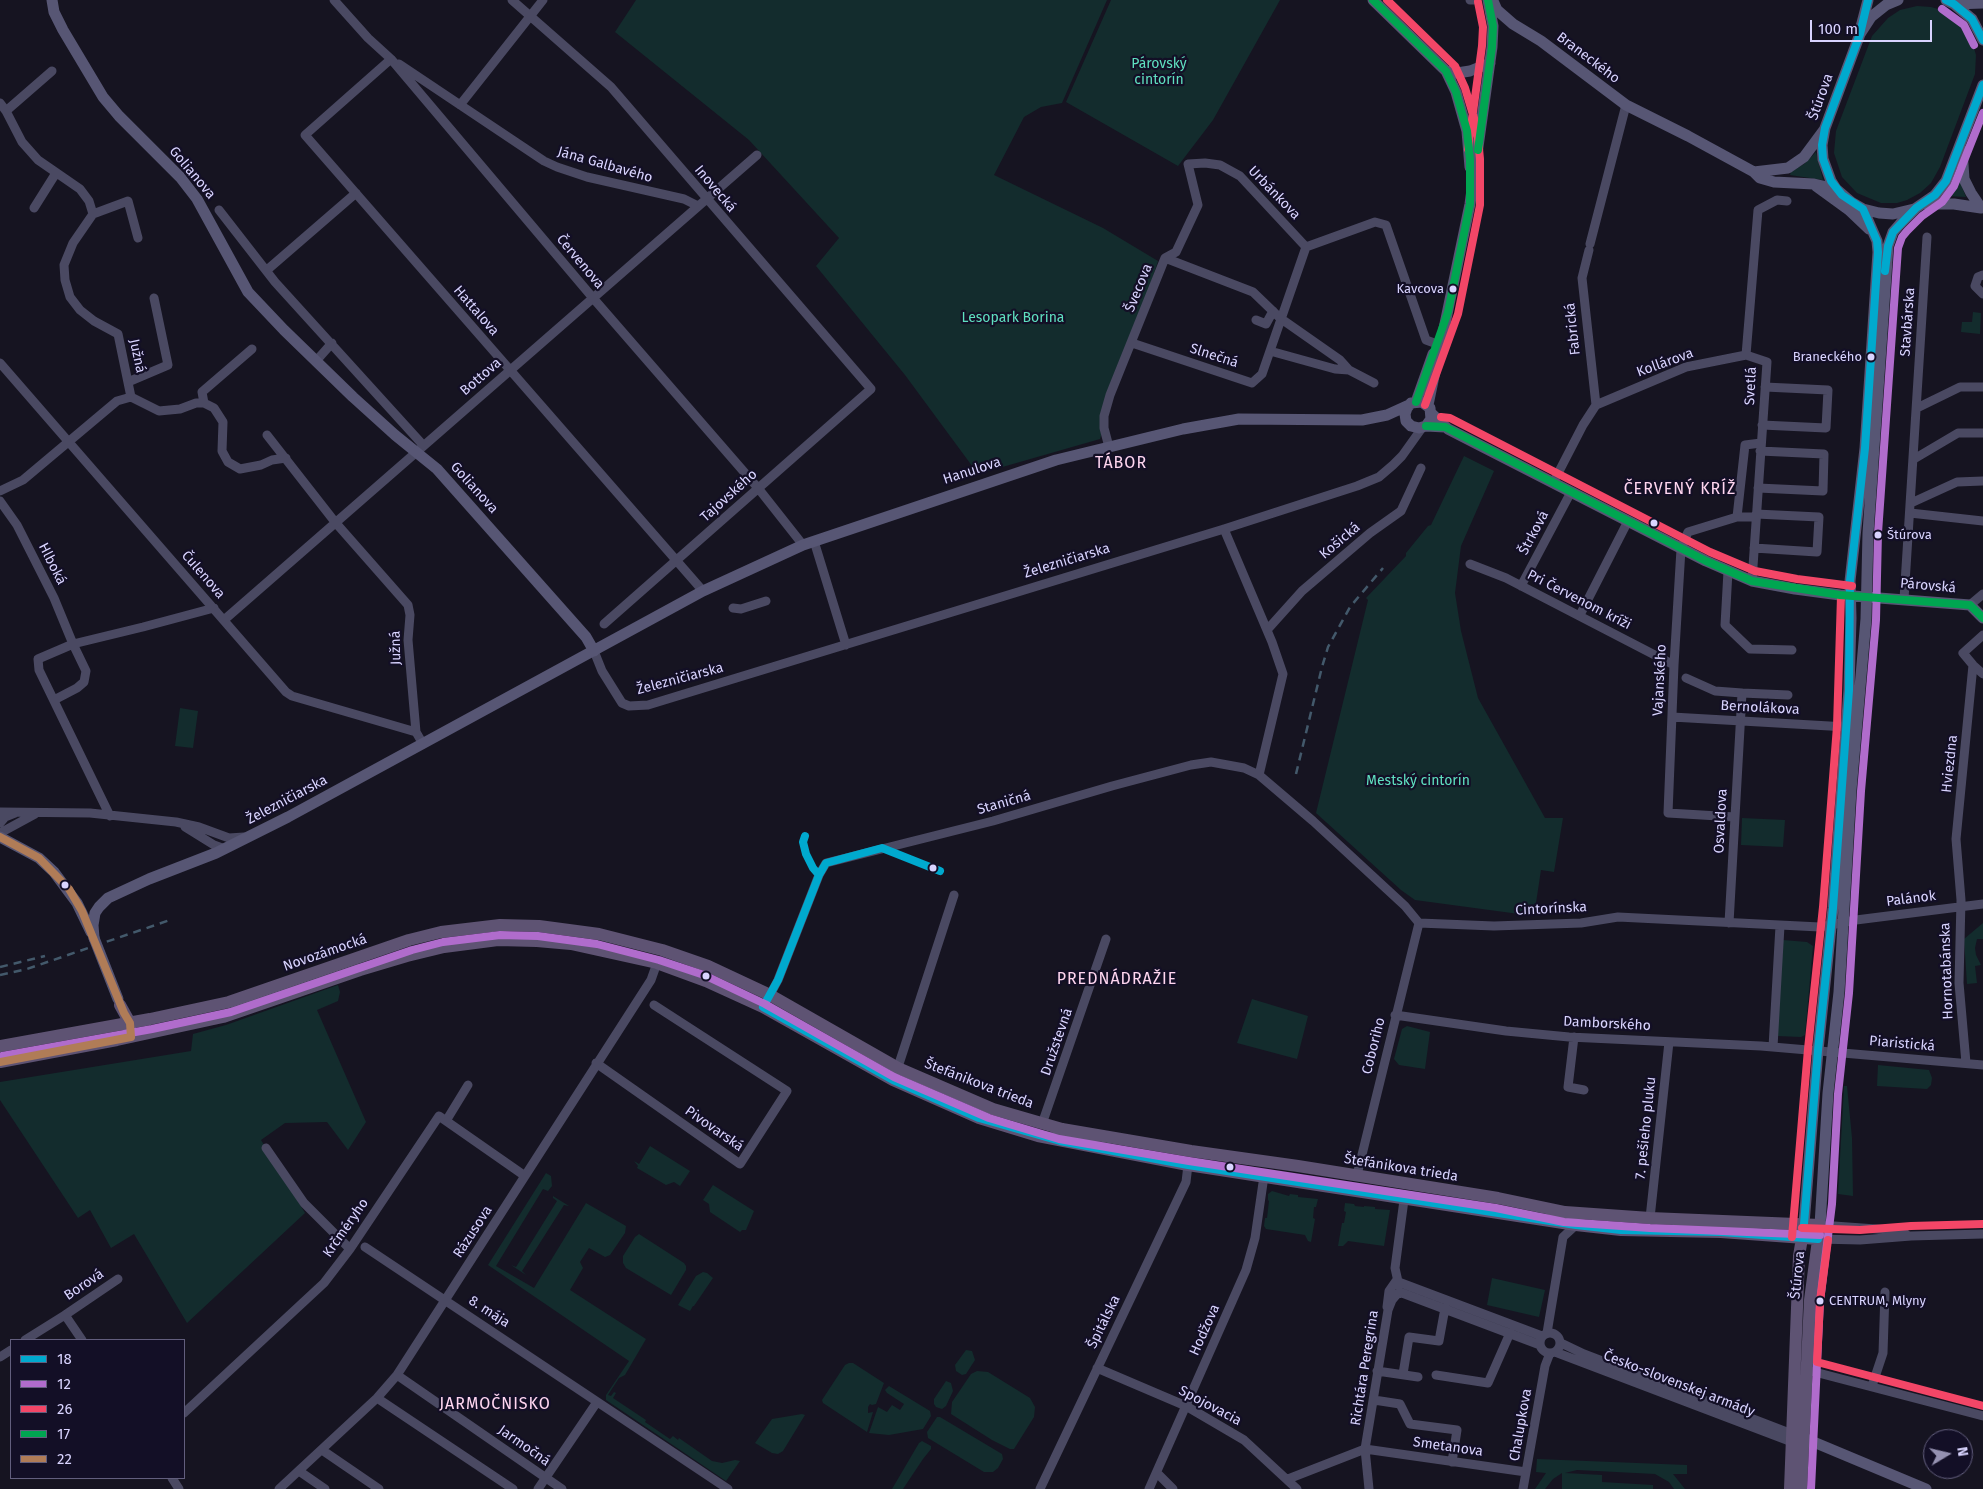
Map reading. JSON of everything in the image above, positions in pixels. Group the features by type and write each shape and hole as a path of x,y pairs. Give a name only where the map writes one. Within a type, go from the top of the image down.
{"main road":[{"name":"Novozámocká","path":"0,1046 104,1028 229,1002 409,940 466,928 500,925 573,930 662,950"},
{"name":"Novozámocká","path":"0,1062 223,1017 398,959 464,943 498,940 571,944 657,963"},
{"name":"Štefánikova trieda","path":"662,950 716,969 770,995 895,1074"},
{"path":"657,963 662,950"},
{"name":"Štefánikova trieda","path":"657,963 706,981 763,1007 895,1074 984,1106 1040,1130 1188,1165 1576,1226 1820,1225"},
{"path":"763,1007 770,995"},
{"path":"119,1002 130,1023 131,1037"},
{"path":"104,1028 119,1002"},
{"name":"Štefánikova trieda","path":"1040,1130 1357,1175 1649,1225 1818,1239"},
{"path":"1188,1165 1191,1151"},
{"path":"1353,1190 1357,1175"},
{"path":"1404,1200 1407,1184"},
{"name":"Štúrova","path":"1801,1489 1798,1440 1792,1417 1799,1264 1804,1224"},
{"name":"Štúrova","path":"1790,1489 1807,1370 1810,1300 1820,1225"}],"street":[{"name":"Golianova","path":"52,0 54,12 63,30 103,97 119,116 180,177 197,199 248,292 316,361 395,435 420,448"},
{"name":"Červenova","path":"334,0 368,38 391,59 593,298 758,488 803,545"},
{"name":"Inovecká","path":"512,0 610,87 871,388"},
{"path":"460,105 543,0"},
{"path":"1373,0 1446,70 1456,92 1467,131 1470,160 1470,204"},
{"path":"1424,427 1431,421 1430,409 1470,204 1492,47 1493,26 1488,0"},
{"name":"Braneckého","path":"1493,0 1497,10 1513,24 1541,41 1626,105 1688,136 1754,172 1760,178 1774,182 1814,184 1836,189"},
{"path":"1860,34 1868,0"},
{"name":"Štúrova","path":"1898,0 1882,8 1871,17 1860,34 1825,128 1822,145 1828,174 1836,189 1851,202 1863,209 1893,214 1919,206"},
{"path":"1950,2 1983,3"},
{"path":"1950,2 1972,19 1983,40"},
{"path":"1492,47 1502,27 1513,24"},
{"name":"Jána Galbavého","path":"391,59 544,161 587,177 684,199 698,206"},
{"name":"Hattalova","path":"391,59 305,136 703,591"},
{"path":"1446,70 1457,73 1470,71 1490,63"},
{"path":"52,71 3,108 22,142 38,160 80,189 89,201 93,214 128,201 138,238"},
{"name":"Štúrova","path":"1820,1225 1832,1051 1839,992 1850,799 1866,619 1872,478 1888,246 1893,232 1919,206 1935,195 1946,181 1983,85"},
{"name":"Fabrická","path":"1596,405 1582,278 1626,105"},
{"path":"1754,172 1788,168 1804,157 1825,128"},
{"path":"1962,142 1963,174 1967,186 1982,209"},
{"name":"Bottova","path":"224,620 706,199 758,156"},
{"name":"Urbánkova","path":"1188,164 1206,163 1220,165 1240,176 1306,247"},
{"name":"Švecova","path":"1132,344 1165,258 1176,252 1198,204 1188,164"},
{"path":"34,208 56,173"},
{"path":"1814,184 1849,210 1872,232"},
{"path":"267,270 356,193"},
{"name":"Svetlá","path":"1752,580 1767,362 1746,355 1758,210 1776,200 1787,201"},
{"path":"1919,206 1954,204 1982,209"},
{"path":"1804,1224 1818,1050 1832,926 1847,727 1853,550 1865,448 1878,252 1877,241 1863,209"},
{"name":"Golianova","path":"219,210 275,282 332,344 437,469 586,638 594,651"},
{"name":"Južná","path":"93,214 73,243 64,265 65,280 70,297 80,310 94,321 118,334 131,397"},
{"path":"1306,247 1375,222 1386,225 1426,340 1436,344"},
{"name":"Stavbárska","path":"1904,599 1927,237"},
{"name":"Slnečná","path":"1132,344 1252,383 1262,374 1306,247"},
{"path":"1165,258 1253,292 1280,318 1340,360 1349,370 1374,383"},
{"path":"1983,275 1978,277 1976,286 1983,294"},
{"path":"128,382 168,365 154,298"},
{"path":"1256,320 1266,324 1273,311"},
{"path":"1411,441 1405,412 1412,403 1448,312"},
{"path":"316,361 332,344"},
{"path":"1109,447 1104,428 1104,416 1110,395 1132,344"},
{"path":"204,403 202,392 252,349"},
{"path":"1270,351 1335,369 1349,370"},
{"name":"Kollárova","path":"1596,405 1686,367 1746,355"},
{"name":"Čulenova","path":"0,362 286,692 292,696 416,732"},
{"path":"1917,408 1960,386 1983,387"},
{"path":"1762,425 1826,428 1828,390 1765,387"},
{"name":"Tajovského","path":"604,624 871,388"},
{"path":"0,491 23,480 117,401 131,397 159,411 180,409 196,403 204,403 214,408 223,422 222,451 228,462 240,469 286,458"},
{"path":"1412,403 1422,402 1446,428"},
{"name":"Hanulova","path":"594,651 703,591 814,540 1056,460 1183,429 1239,419 1362,420 1387,415 1412,403"},
{"path":"1553,483 1583,424 1596,405"},
{"name":"Hanulova","path":"1387,415 1408,422"},
{"path":"1408,422 1414,428 1446,428"},
{"name":"Železničiarska","path":"94,938 93,924 95,913 108,898 149,879 225,849 594,651 602,671 622,702 628,706 634,707 692,692 1224,529 1379,477 1402,456 1411,441 1424,427"},
{"name":"Párovská","path":"1446,428 1681,549 1752,580 1795,589 1851,596 1970,605 1983,618"},
{"path":"1914,459 1958,433 1983,433"},
{"name":"Južná","path":"267,435 335,522 408,605 410,615 408,640 416,732"},
{"path":"1737,517 1745,445 1824,454 1822,491 1758,488"},
{"name":"Košická","path":"1267,630 1302,591 1370,533 1401,511 1421,468"},
{"path":"1911,503 1957,482 1983,481"},
{"name":"Štrková","path":"1521,586 1571,492"},
{"name":"Hlboká","path":"0,501 26,542 54,598 86,671 84,682 77,688 54,700"},
{"path":"1910,513 1983,520"},
{"path":"1681,549 1688,532 1737,517 1820,517 1818,552 1754,548"},
{"path":"1580,615 1628,521"},
{"path":"1224,529 1267,630 1279,660 1282,674 1258,774"},
{"path":"814,540 846,645"},
{"name":"Vajanského","path":"1681,549 1668,813 1735,817"},
{"name":"Pri Červenom kríži","path":"1470,564 1580,615 1674,665"},
{"path":"1728,571 1725,625 1750,649 1792,650"},
{"path":"1970,605 1983,594"},
{"path":"733,608 741,609 766,601"},
{"path":"110,816 39,670 38,659 73,644 214,608"},
{"name":"Hviezdna","path":"1959,907 1961,900 1956,839 1972,665 1963,653 1983,635"},
{"path":"1972,665 1983,674"},
{"path":"1686,678 1715,691 1788,694"},
{"name":"Osvaldova","path":"1729,923 1742,693"},
{"name":"Bernolákova","path":"1672,716 1847,727"},
{"path":"416,732 423,744"},
{"name":"Staničná","path":"770,995 778,980 819,875 826,863 994,821 1191,765 1220,762 1244,768 1258,774 1313,821 1405,906 1418,923"},
{"path":"0,812 35,814 90,813 176,822 199,827 230,838 247,837"},
{"path":"0,823 5,817 15,813"},
{"path":"35,814 0,835 39,858 54,872 77,903 94,938 119,1002"},
{"path":"176,822 214,845 225,849"},
{"path":"208,856 214,845 215,834"},
{"path":"895,1074 954,895"},
{"name":"Palánok","path":"1832,926 1843,922 1983,904"},
{"name":"Hornotabánska","path":"1959,907 1959,983 1966,1063"},
{"name":"Cintorínska","path":"1418,923 1494,926 1582,923 1618,917 1780,926 1832,926"},
{"name":"Coboriho","path":"1357,1175 1418,923"},
{"path":"1773,1046 1780,926"},
{"name":"Družstevná","path":"1040,1130 1106,939"},
{"name":"Rázusova","path":"279,1489 376,1398 397,1374 652,978 657,963"},
{"name":"Pivovarská","path":"596,1063 740,1164 787,1091 654,1005"},
{"name":"Damborského","path":"1395,1015 1506,1031 1574,1037 1773,1046 1818,1050"},
{"path":"1574,1037 1568,1087 1584,1090"},
{"name":"7. pešieho pluku","path":"1649,1225 1669,1042"},
{"name":"Piaristická","path":"1818,1050 1983,1065"},
{"path":"468,1085 446,1121 525,1176"},
{"name":"Krčméryho","path":"185,1412 324,1283 350,1249 439,1116 446,1121"},
{"path":"266,1148 304,1203 350,1249"},
{"name":"Špitálska","path":"1040,1489 1186,1182 1188,1165"},
{"name":"Hodžova","path":"1149,1489 1246,1270 1255,1238 1264,1176"},
{"path":"1402,1293 1396,1281 1395,1268 1404,1200"},
{"path":"1550,1222 1563,1237 1576,1226"},
{"name":"Štefánikova trieda","path":"1820,1225 1890,1230 1911,1236"},
{"name":"Štefánikova trieda","path":"1818,1239 1884,1239 1911,1236 1983,1234"},
{"name":"Chalupkova","path":"1523,1489 1545,1366 1551,1312 1563,1237"},
{"name":"8. mája","path":"365,1247 728,1489"},
{"name":"Borová","path":"28,1339 118,1279"},
{"path":"1388,1310 1389,1291 1396,1281"},
{"name":"Česko-slovenskej armády","path":"1396,1281 1547,1343 1798,1440"},
{"path":"1872,1386 1883,1353 1885,1292"},
{"name":"Česko-slovenskej armády","path":"1402,1293 1510,1333 1547,1343 1559,1338 1560,1343 1584,1354 1773,1427 1798,1440"},
{"name":"Richtára Peregrina","path":"1369,1489 1365,1449 1377,1371 1388,1310 1392,1300 1397,1294 1402,1293"},
{"path":"1404,1374 1409,1337 1439,1341 1445,1308"},
{"name":"Borová","path":"65,1315 81,1339"},
{"path":"1436,1375 1488,1383 1510,1333"},
{"name":"Spojovacia","path":"1097,1368 1186,1406 1244,1440 1297,1489"},
{"path":"1807,1370 1983,1416"},
{"path":"1377,1371 1418,1377"},
{"name":"Jarmočná","path":"397,1374 562,1489"},
{"path":"376,1398 513,1489"},
{"path":"1374,1400 1400,1404 1410,1424 1457,1430 1452,1462"},
{"path":"538,1489 597,1402"},
{"path":"1773,1427 1792,1417"},
{"path":"1798,1440 1926,1489"},
{"path":"1288,1479 1365,1449"},
{"name":"Smetanova","path":"1365,1449 1526,1472"},
{"path":"322,1450 376,1488"},
{"path":"299,1471 325,1489"},
{"path":"1157,1473 1173,1489"}],"green space":[{"name":"Lesopark Borina","path":"636,0 1107,0 1062,103 1041,107 1024,117 994,175 1103,228 1158,261 1100,439 978,474 905,375 816,266 839,238 749,140 615,32"},
{"name":"Párovský cintorín","path":"1111,0 1280,0 1213,120 1178,166 1066,102"},
{"path":"1917,6 1945,11 1965,28 1971,38 1976,55 1975,74 1940,167 1931,183 1920,193 1907,200 1897,203 1881,203 1857,193 1842,177 1834,153 1836,131 1872,36 1888,18 1900,10"},
{"path":"1816,152 1823,180 1790,175 1791,172 1804,164"},
{"path":"1956,175 1966,197 1946,196 1945,192"},
{"path":"1973,312 1981,313 1980,334 1961,332 1962,322 1972,322"},
{"name":"Mestský cintorín","path":"1464,456 1494,471 1461,546 1455,593 1461,631 1478,698 1545,818 1563,818 1554,872 1541,870 1534,916 1415,900 1401,890 1316,813 1368,600 1366,598 1406,556 1406,553 1428,526 1431,525"},
{"path":"180,708 198,711 193,748 175,746"},
{"path":"1742,818 1785,820 1783,847 1741,845"},
{"path":"1983,923 1983,939 1977,939 1975,948 1981,965 1975,966 1977,983 1967,984 1964,939"},
{"path":"1783,940 1807,942 1813,946 1805,1035 1801,1037 1777,1036"},
{"path":"338,985 340,992 338,1001 317,1010 366,1122 348,1150 327,1122 285,1123 261,1140 305,1213 187,1323 134,1234 111,1248 90,1210 78,1218 0,1100 0,1082 191,1051 193,1034 226,1025"},
{"path":"1252,999 1308,1016 1297,1059 1237,1043"},
{"path":"1407,1026 1430,1032 1425,1069 1399,1065 1394,1059 1402,1029"},
{"path":"1878,1065 1929,1070 1932,1078 1931,1085 1927,1089 1877,1086"},
{"path":"1844,1086 1847,1086 1852,1138 1853,1196 1838,1194"},
{"path":"650,1146 690,1171 680,1186 674,1182 666,1185 637,1168 638,1166 634,1161 639,1164"},
{"path":"546,1173 551,1176 552,1186 548,1191 543,1189 496,1266 534,1288 586,1203 626,1226 625,1233 610,1255 605,1257 589,1248 580,1262 583,1268 570,1290 646,1339 625,1375 619,1378 608,1395 611,1396 614,1392 616,1393 613,1398 646,1420 645,1422 670,1439 673,1436 678,1440 679,1438 712,1461 722,1463 735,1460 740,1461 726,1481 606,1400 606,1395 629,1361 488,1265"},
{"path":"713,1185 754,1211 746,1230 740,1232 710,1212 709,1204 703,1200"},
{"path":"1272,1191 1289,1196 1290,1194 1298,1195 1298,1197 1318,1199 1316,1207 1314,1207 1313,1218 1315,1219 1311,1242 1308,1241 1305,1235 1266,1229 1264,1226 1265,1218 1267,1218 1268,1194"},
{"path":"553,1196 569,1206 564,1205 522,1271 526,1275 511,1265 516,1267 557,1201"},
{"path":"1345,1203 1390,1210 1384,1246 1348,1241 1343,1246 1338,1246 1346,1212 1344,1211"},
{"path":"639,1234 686,1266 686,1270 671,1295 626,1268 623,1263 623,1256"},
{"path":"703,1272 713,1278 694,1306 690,1311 678,1305 696,1276"},
{"path":"1492,1278 1545,1290 1539,1317 1487,1305"},
{"path":"966,1350 972,1351 975,1360 966,1374 962,1375 956,1371 955,1365"},
{"path":"853,1363 884,1383 876,1404 870,1404 868,1407 868,1413 873,1412 867,1432 823,1403 822,1400 845,1365"},
{"path":"977,1371 988,1372 1030,1398 1035,1407 1034,1417 1014,1449 1010,1449 992,1440 951,1414 952,1402 971,1374"},
{"path":"946,1381 951,1383 953,1391 946,1406 942,1409 936,1407 934,1399"},
{"path":"889,1386 930,1411 931,1416 923,1429 889,1435 869,1433 878,1407 887,1412 892,1405 900,1410 904,1404 887,1393 885,1390"},
{"path":"805,1415 783,1451 778,1454 772,1453 755,1443 772,1419"},
{"path":"937,1417 1002,1454 1003,1459 998,1468 993,1472 984,1472 928,1438 927,1432"},
{"path":"922,1441 931,1446 931,1449 903,1489 892,1489 919,1443"},
{"path":"1537,1459 1687,1465 1687,1474 1673,1474 1685,1489 1674,1489 1669,1482 1655,1474 1577,1470 1565,1473 1602,1475 1602,1482 1653,1485 1653,1489 1562,1489 1562,1473 1553,1479 1545,1489 1535,1489 1546,1473 1536,1472"}],"railway":[{"path":"1296,774 1328,647 1350,607 1383,568"},
{"path":"0,975 27,969 173,919"},
{"path":"0,967 45,956"}],"transit line":[{"name":"17","path":"1373,0 1446,71 1456,92 1467,131 1470,160 1470,204 1448,312 1416,402"},
{"name":"26","path":"1387,0 1455,66 1465,88 1477,128 1480,159 1480,205 1458,314 1425,405"},
{"name":"17","path":"1478,150 1492,47 1493,26 1488,0"},
{"name":"18","path":"1804,1224 1818,1050 1833,908 1849,690 1850,581 1865,448 1878,252 1877,241 1863,209 1842,195 1831,181 1823,159 1822,145 1825,128 1860,34 1868,0"},
{"name":"18","path":"1946,0 1972,19 1983,40"},
{"name":"26","path":"1468,149 1482,46 1483,27 1478,2"},
{"name":"12","path":"1942,9 1964,25 1974,45"},
{"name":"18","path":"1885,271 1888,246 1893,232 1916,208 1935,195 1946,181 1983,85"},
{"name":"12","path":"1811,1489 1820,1301 1832,1204 1838,1094 1849,993 1861,791 1876,620 1878,533 1898,248 1902,237 1907,231 1922,216 1942,202 1954,186 1983,113"},
{"name":"26","path":"1441,417 1450,418 1710,552 1755,571 1852,586"},
{"name":"17","path":"1426,426 1445,427 1706,561 1752,581 1840,595 1970,605 1983,618"},
{"name":"26","path":"1792,1237 1808,1049 1823,907 1837,726 1841,596"},
{"name":"18","path":"805,836 803,842 806,854 819,875"},
{"name":"22","path":"0,837 39,858 69,889 82,911 124,1013 130,1023 131,1037"},
{"name":"18","path":"763,1007 778,980 819,875 826,863 882,848 940,871"},
{"name":"12","path":"2,1056 152,1029 231,1012 412,950 443,942 500,935 538,936 597,944 659,960 704,975 765,1004 894,1077 989,1118 1059,1139 1496,1208 1564,1222 1650,1228 1820,1235"},
{"name":"18","path":"763,1007 893,1080 979,1118 1060,1141 1188,1165 1576,1225 1621,1230 1721,1232 1818,1239"},
{"name":"22","path":"0,1062 131,1037"},
{"name":"26","path":"1802,1228 1860,1230 1911,1226 1983,1224"},
{"name":"26","path":"1828,1240 1820,1301 1817,1362 1983,1406"}],"place":[{"name":"Kavcova","path":"1453,289"},
{"name":"Braneckého","path":"1871,357"},
{"name":"Štúrova","path":"1878,535"},
{"name":"CENTRUM, Mlyny","path":"1820,1301"}],"district":[{"name":"TÁBOR","path":"1121,464"},
{"name":"ČERVENÝ KRÍŽ","path":"1680,490"},
{"name":"PREDNÁDRAŽIE","path":"1117,980"},
{"name":"JARMOČNISKO","path":"495,1405"}]}
